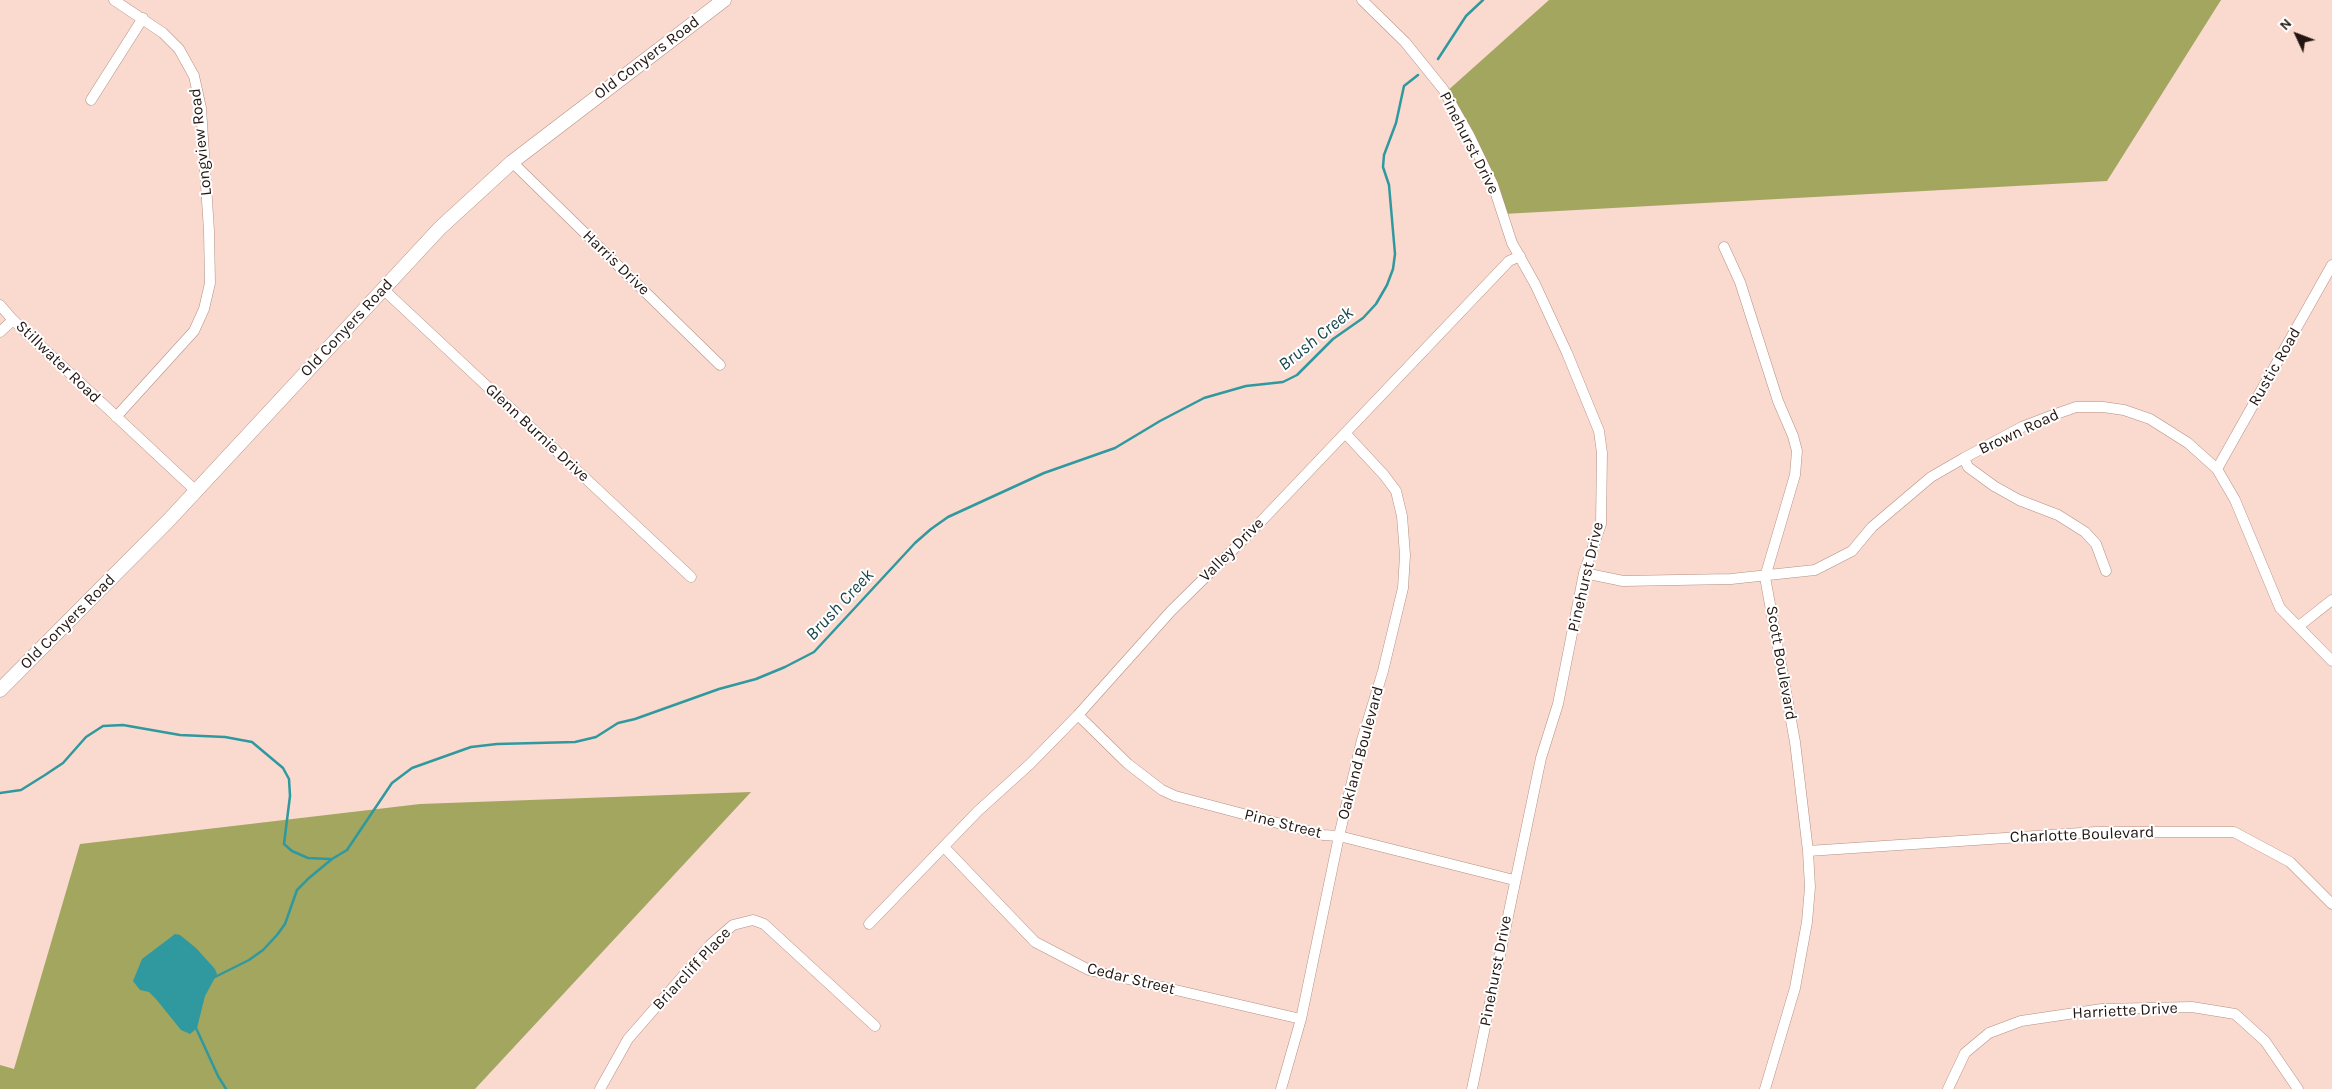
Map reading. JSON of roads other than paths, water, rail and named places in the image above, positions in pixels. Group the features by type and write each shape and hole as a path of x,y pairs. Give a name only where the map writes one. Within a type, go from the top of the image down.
{"street":[{"name":"Longview Road","path":"114,0 163,33 179,49 194,76 201,108 209,231 210,283 204,309 194,331 116,417"},
{"name":"Old Conyers Road","path":"0,690 169,520 440,228 512,162 724,0"},
{"name":"Pinehurst Drive","path":"1362,0 1405,42 1443,89 1493,184 1512,243 1536,284 1568,354 1599,431 1602,453 1601,524 1584,573 1558,704 1541,758 1514,880 1472,1089"},
{"path":"91,100 143,18"},
{"name":"Harris Drive","path":"512,162 720,365"},
{"name":"Scott Boulevard","path":"1724,247 1740,282 1796,451 1795,475 1765,576 1795,742 1808,851 1810,887 1807,922 1795,988 1765,1089"},
{"name":"Valley Drive","path":"869,924 978,810 1030,764 1078,715 1171,611 1345,433 1508,261 1520,256"},
{"name":"Rustic Road","path":"2217,469 2332,265"},
{"name":"Glenn Burnie Drive","path":"383,289 691,577"},
{"name":"Stillwater Road","path":"0,305 13,320 196,491"},
{"path":"0,332 13,320"},
{"name":"Brown Road","path":"1584,573 1623,581 1744,579 1815,570 1852,551 1872,527 1930,477 2022,427 2076,407 2103,407 2124,410 2150,420 2188,443 2217,469 2236,500 2280,608 2332,661"},
{"name":"Oakland Boulevard","path":"1281,1089 1301,1019 1339,836 1362,740 1398,614 1403,588 1402,516 1396,490 1384,474 1345,433"},
{"path":"1964,458 1968,467 1994,486 2019,500 2058,515 2084,532 2096,544 2106,571"},
{"path":"2299,626 2332,600"},
{"name":"Pine Street","path":"1078,715 1128,764 1162,790 1258,819 1323,835 1339,836 1514,880"},
{"name":"Charlotte Boulevard","path":"1808,851 2096,832 2234,832 2290,862 2332,904"},
{"name":"Cedar Street","path":"944,847 1036,942 1089,970 1301,1019"},
{"name":"Briarcliff Place","path":"600,1089 628,1039 710,945 733,925 753,920 764,924 875,1026"},
{"name":"Harriette Drive","path":"1948,1089 1965,1053 1989,1033 2021,1021 2102,1009 2192,1007 2235,1014 2265,1041 2298,1089"}],"water":[{"path":"175,934 180,935 196,948 215,969 217,974 205,996 197,1028 190,1034 181,1030 156,999 149,992 140,990 133,981 142,959"}],"waterway":[{"name":"Brush Creek","path":"1438,59 1466,16 1483,0"},
{"name":"Brush Creek","path":"215,977 249,960 263,950 285,924 297,890 332,859 347,850 392,783 412,768 471,747 497,744 575,742 596,737 618,723 635,719 719,689 756,679 785,667 814,652 915,543 948,517 1044,473 1115,448 1204,398 1246,386 1283,382 1297,375 1333,339 1363,318 1376,304 1387,285 1393,269 1395,254 1389,185 1383,167 1384,155 1396,123 1404,86 1418,75"},
{"path":"0,793 21,790 45,775 63,763 86,737 103,726 123,725 180,735 225,737 252,742 283,768 289,779 290,796 284,844 292,851 308,858 330,859"},
{"name":"Brush Creek","path":"196,1028 226,1089"}]}
